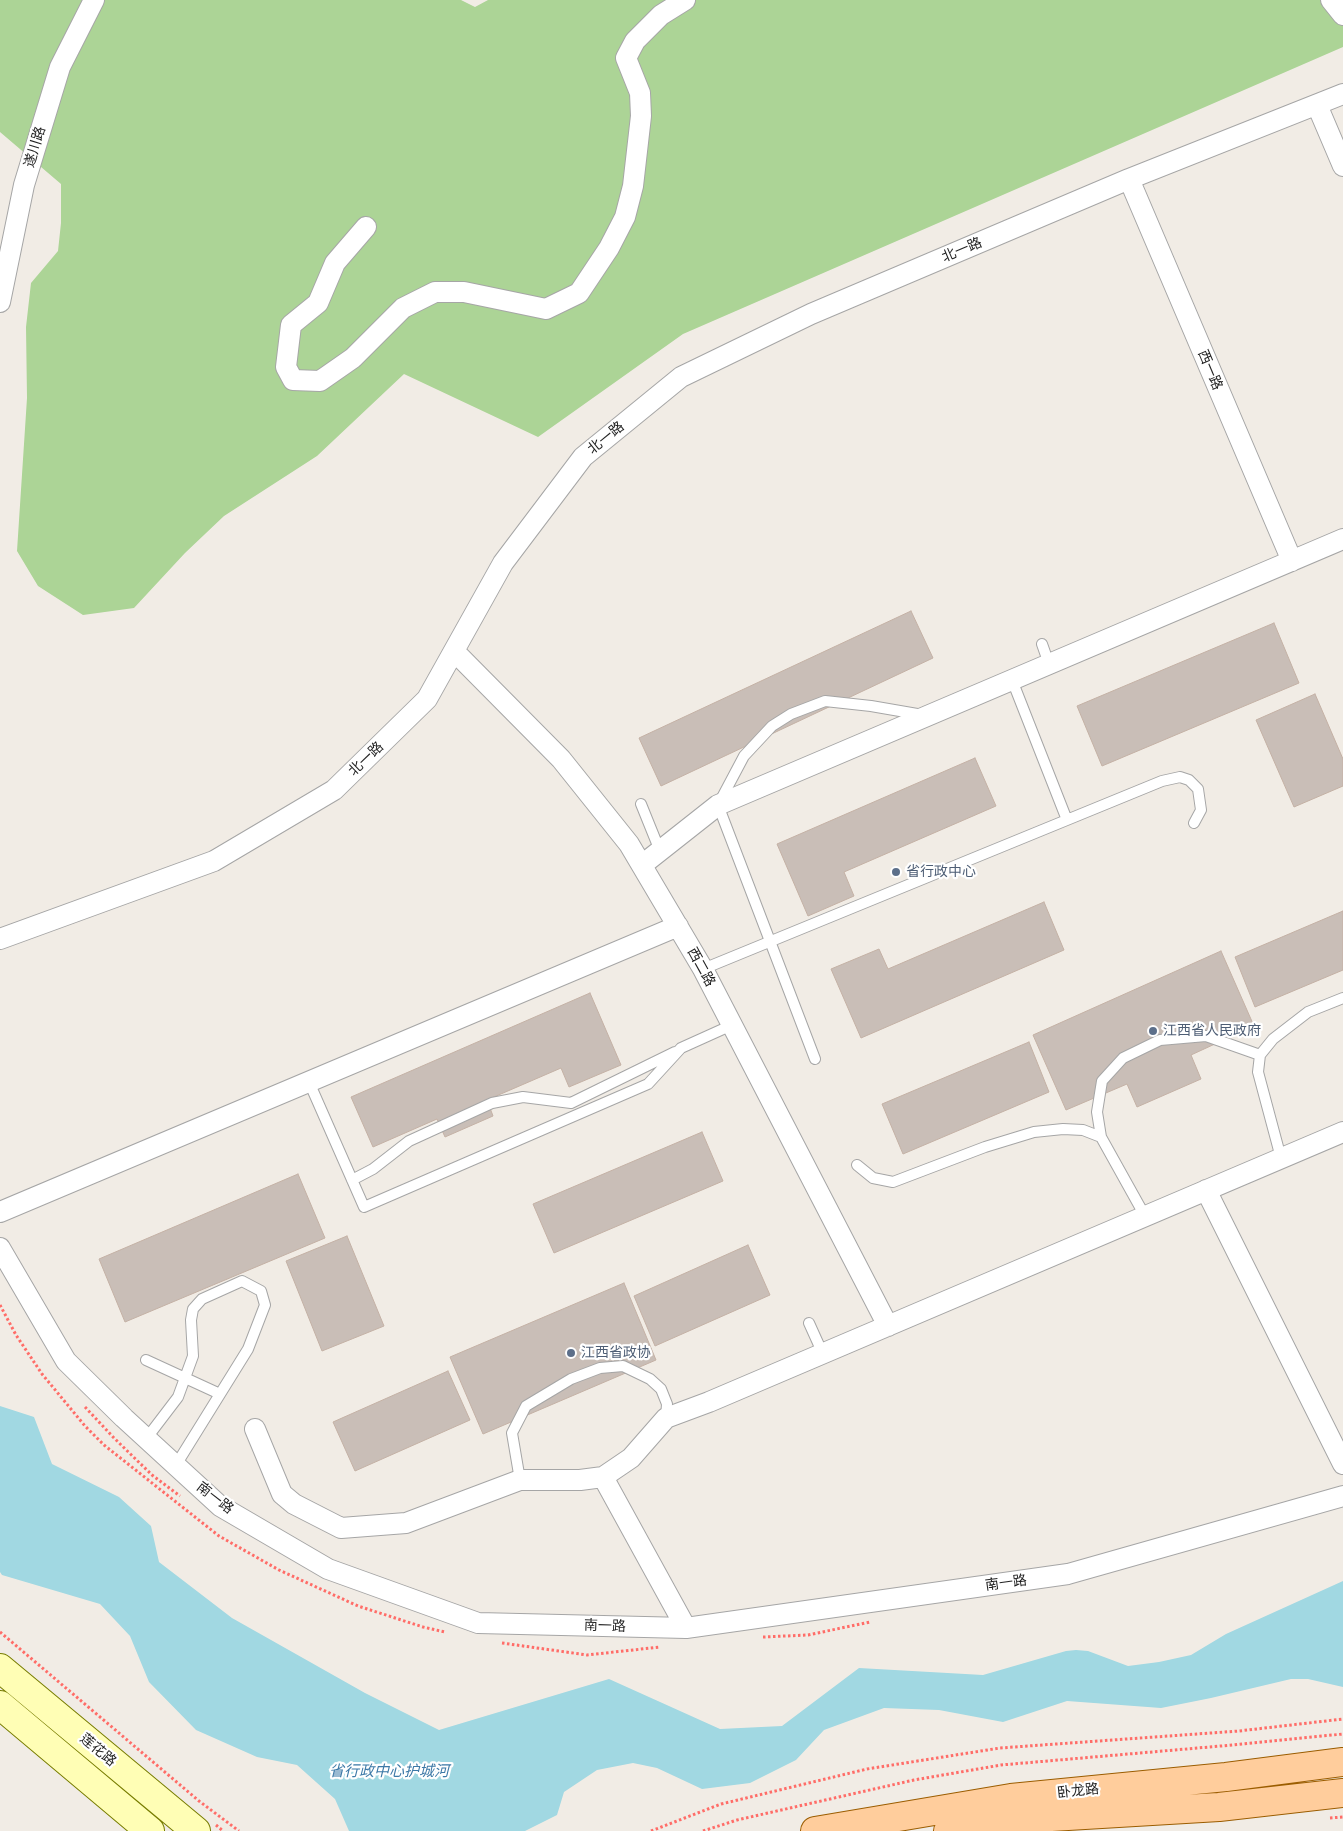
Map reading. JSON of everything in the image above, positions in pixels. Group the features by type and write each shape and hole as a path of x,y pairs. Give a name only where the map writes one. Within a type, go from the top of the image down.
{"main road":[{"name":"莲花路","path":"0,1668 196,1831"},
{"name":"莲花路","path":"0,1705 150,1831"},
{"name":"卧龙路","path":"814,1831 1011,1798 1226,1777 1343,1762"},
{"name":"卧龙路","path":"948,1831 1018,1819 1219,1807 1343,1793"}],"street":[{"name":"遂川路","path":"0,302 24,185 60,67 94,0"},
{"path":"366,227 335,263 318,303 292,325 286,367 293,380 320,381 353,358 403,308 435,292 464,292 546,309 579,293 609,248 621,225 633,186 641,116 640,93 626,58 635,41 661,15 686,0"},
{"path":"1331,0 1343,15"},
{"name":"北一路","path":"0,939 214,861 334,790 427,699 503,563 583,457 681,377 811,314 1129,179 1343,94"},
{"path":"1317,104 1343,166"},
{"name":"西一路","path":"1129,179 1292,561"},
{"path":"642,865 718,805 1343,539"},
{"name":"西二路","path":"454,651 561,759 629,844 703,969 888,1326"},
{"path":"0,1212 678,926"},
{"path":"255,1430 282,1494 294,1504 341,1528 406,1523 520,1480 580,1480 604,1477 632,1458 666,1418 823,1354 1343,1132"},
{"path":"1206,1190 1343,1464"},
{"name":"南一路","path":"0,1248 66,1361 220,1506 328,1569 478,1623 686,1628 1068,1574 1343,1496"},
{"path":"604,1477 686,1628"}],"lane":[{"path":"1042,644 1049,664"},
{"path":"1012,680 1067,820"},
{"path":"815,1059 718,805 744,756 772,726 791,714 825,702 871,706 928,715"},
{"path":"703,969 1162,781 1180,777 1189,780 1198,789 1201,810 1194,823"},
{"path":"641,804 660,851"},
{"path":"1281,1158 1258,1072 1260,1056 1273,1039 1308,1012 1343,998"},
{"path":"352,1180 373,1169 408,1141 492,1103 523,1097 571,1103 681,1048 732,1026"},
{"path":"1145,1216 1101,1137 1097,1112 1102,1081 1122,1058 1160,1040 1206,1036 1260,1056"},
{"path":"309,1082 364,1208 648,1084 681,1048"},
{"path":"858,1165 873,1178 893,1182 985,1147 1034,1132 1063,1129 1083,1130 1101,1137"},
{"path":"146,1438 178,1398 193,1356 193,1308 202,1298 242,1281 261,1291 265,1305 248,1349 176,1465"},
{"path":"809,1323 823,1354"},
{"path":"146,1360 220,1394"},
{"path":"520,1480 512,1433 526,1406 571,1379 600,1368 623,1366 650,1379 662,1389 667,1404 666,1418"}],"path":[{"path":"0,1632 199,1802 239,1831"},
{"path":"650,1831 721,1804 867,1770 981,1751 1009,1747 1239,1731 1343,1719"},
{"path":"703,1831 737,1820 896,1784 1000,1765 1343,1734"}],"green space":[{"path":"0,0 461,0 475,7 488,0 1343,0 1343,47 683,334 538,437 404,374 317,456 224,516 185,553 134,608 83,615 38,586 17,551 27,398 26,327 31,283 58,251 61,223 61,184 0,132"}],"water":[{"name":"省行政中心护城河","path":"0,1406 34,1417 52,1464 119,1497 151,1526 159,1562 232,1618 365,1693 439,1730 609,1679 720,1729 782,1726 859,1668 983,1675 1066,1651 1076,1650 1088,1651 1128,1666 1159,1662 1191,1655 1226,1634 1343,1581 1343,1687 1308,1679 1291,1679 1161,1708 1067,1701 1003,1722 939,1710 884,1708 824,1730 796,1760 750,1783 702,1789 657,1768 633,1763 597,1770 564,1792 557,1815 525,1831 349,1831 335,1799 297,1765 257,1757 196,1730 149,1682 130,1636 100,1604 2,1575 0,1572"}],"building":[{"path":"911,611 933,658 661,786 639,738"},
{"path":"1274,623 1299,683 1102,766 1077,706"},
{"path":"1315,694 1343,759 1343,786 1294,807 1256,720"},
{"path":"975,758 996,806 844,872 854,896 808,916 777,844"},
{"path":"1044,902 1064,950 861,1038 831,969 879,949 888,969"},
{"path":"1343,911 1343,970 1255,1007 1235,957"},
{"path":"1221,951 1254,1026 1191,1055 1201,1079 1137,1107 1127,1084 1066,1110 1033,1035"},
{"path":"590,993 621,1065 569,1087 561,1068 487,1100 493,1116 445,1137 437,1119 373,1147 351,1097"},
{"path":"1029,1042 1049,1092 903,1154 882,1104"},
{"path":"702,1132 723,1181 554,1253 533,1204"},
{"path":"298,1174 325,1238 125,1322 99,1259"},
{"path":"347,1236 384,1326 322,1351 286,1261"},
{"path":"748,1245 770,1295 655,1346 634,1296"},
{"path":"624,1283 656,1360 483,1434 450,1357"},
{"path":"448,1371 470,1420 355,1471 333,1422"}],"place":[{"name":"省行政中心","path":"896,872"},
{"name":"江西省人民政府","path":"1153,1031"},
{"name":"江西省政协","path":"571,1353"}]}
